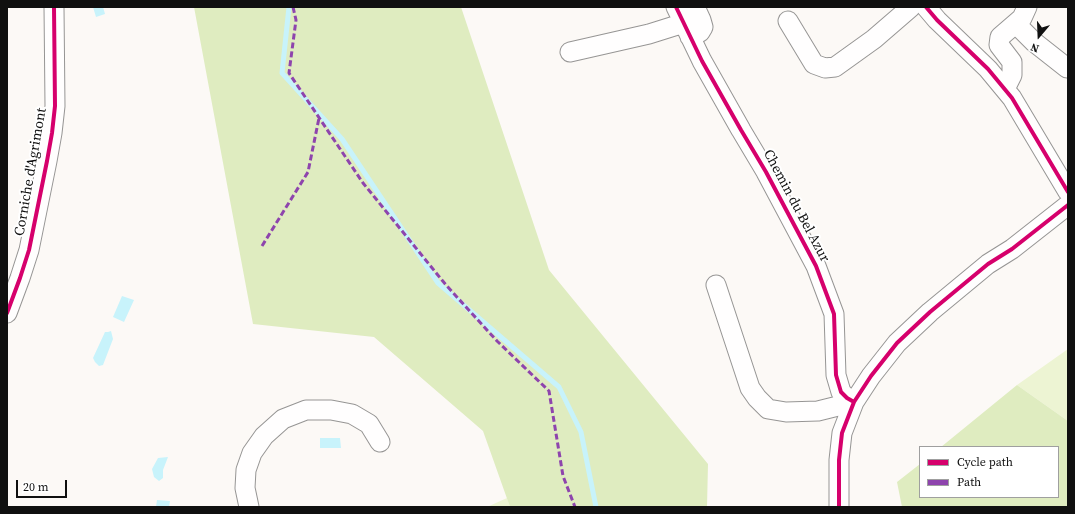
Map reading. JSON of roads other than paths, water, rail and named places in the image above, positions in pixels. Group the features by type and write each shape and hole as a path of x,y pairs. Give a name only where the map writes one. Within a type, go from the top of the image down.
{"street":[{"name":"Corniche d'Agrimont","path":"7,313 29,250 48,161 55,106 54,7"},
{"path":"570,52 649,34 683,22 700,32 703,27 695,7"},
{"path":"788,21 814,64 825,68 836,67 874,39 911,7"},
{"path":"926,7 937,20 988,69 1012,98 1068,192"},
{"path":"1005,90 1012,75 1012,62 999,45 1000,37 1022,18 1027,7"},
{"name":"Chemin du Bel Azur","path":"683,22 702,61 766,172 816,266 834,314 836,374 841,392 854,402"},
{"path":"1016,24 1034,42 1068,68"},
{"path":"839,507 839,460 842,433 854,402 871,376 897,343 930,312 988,264 1012,249 1068,205"},
{"path":"716,285 750,388 768,409 786,412 818,412 854,402"},
{"path":"249,507 245,488 246,470 252,453 264,436 283,419 306,410 331,410 352,414 369,424 380,442"}],"water":[{"path":"93,7 103,7 105,14 96,17"},
{"path":"122,296 134,300 124,322 113,317"},
{"path":"111,331 113,339 103,365 99,366 93,358 105,332"},
{"path":"320,438 340,438 341,448 320,448"},
{"path":"168,457 163,470 163,478 159,481 154,477 152,469 158,458"},
{"path":"157,500 170,501 169,507 156,507"}],"waterway":[{"path":"289,7 282,73 342,139 438,283 559,387 581,432 596,507"}]}
